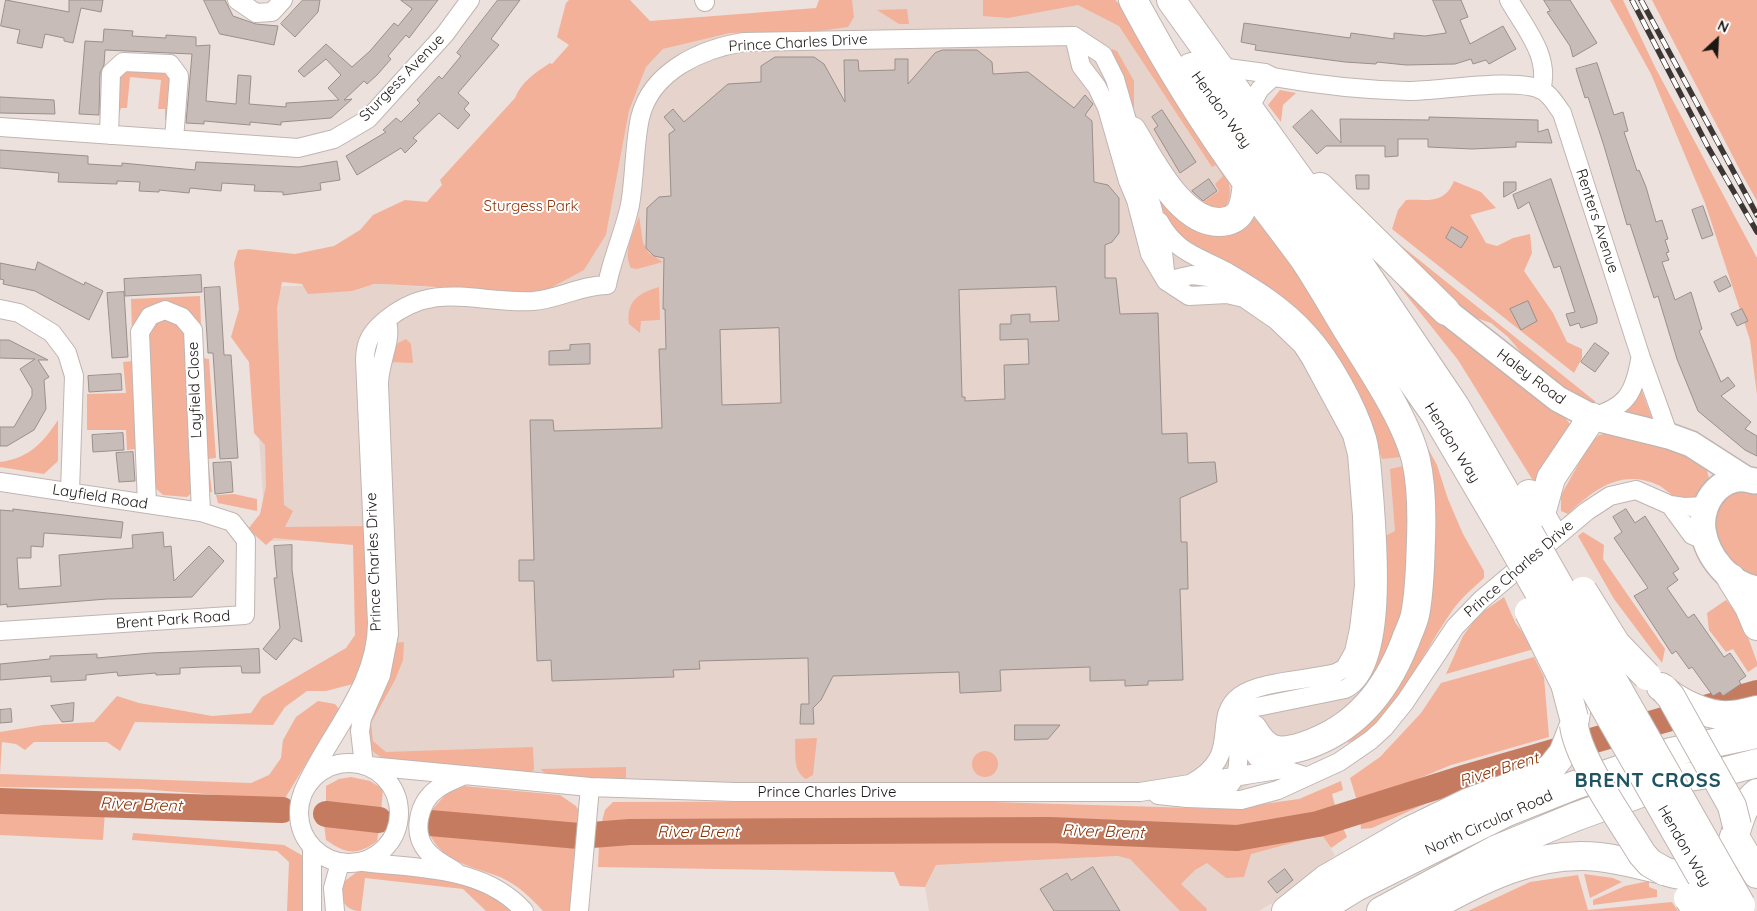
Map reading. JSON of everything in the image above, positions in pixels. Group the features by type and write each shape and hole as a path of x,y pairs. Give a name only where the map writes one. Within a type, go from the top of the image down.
{"highway":[{"path":"1133,0 1162,55 1247,183 1304,260 1369,364 1406,433 1416,460 1422,498 1420,563 1415,616 1398,658 1378,694 1357,717 1344,727 1312,743 1278,751 1263,744 1253,729"},
{"name":"Hendon Way","path":"1142,0 1383,340 1425,426 1524,532"},
{"name":"Hendon Way","path":"1171,0 1341,237 1455,406 1524,532 1744,894"},
{"path":"1132,130 1171,193 1198,216 1217,223 1234,219 1242,210 1247,183"},
{"path":"1275,145 1358,222 1446,311"},
{"path":"1592,417 1551,478 1524,532 1545,640 1565,684 1576,738 1602,788 1642,854 1662,870 1698,911"},
{"path":"1524,532 1589,602 1616,644 1671,697 1732,806 1744,894"},
{"path":"1731,578 1749,607 1757,626"},
{"path":"1286,911 1326,880 1411,830 1467,803 1532,779 1551,768 1564,753 1586,694 1597,680 1624,672 1656,683 1688,705 1707,712 1728,716 1757,710"},
{"path":"1285,776 1302,762 1331,745 1344,727"},
{"name":"North Circular Road","path":"1317,911 1356,887 1507,812 1575,785 1671,752 1757,734"},
{"name":"North Circular Road","path":"1381,911 1495,850 1575,817 1682,778 1722,772 1757,763"},
{"path":"1424,911 1481,882 1524,864 1547,858 1571,855 1600,857 1662,870 1681,876 1696,877 1708,873 1730,848 1746,804 1757,793"}],"street":[{"path":"237,0 256,13 272,12 283,0"},
{"name":"Sturgess Avenue","path":"0,127 298,148 334,139 368,119 445,34 470,0"},
{"path":"1220,67 1264,73 1273,78 1355,88 1411,91 1519,85 1542,90 1546,76 1543,61 1509,0"},
{"path":"1074,36 1103,55 1115,79 1132,130 1152,207 1163,252 1166,281"},
{"path":"1074,36 1081,66 1097,87 1107,108 1128,180 1136,200 1150,254 1166,281"},
{"name":"Prince Charles Drive","path":"303,792 316,765 336,734 368,675 376,647 377,623 365,351 372,333 407,305 433,296 535,301 559,296 588,286 607,285 629,207 639,127 644,106 662,79 698,55 744,42 1074,36"},
{"path":"109,135 111,73 122,62 170,64 179,76 174,139"},
{"path":"1249,108 1260,89 1273,78"},
{"name":"Renters Avenue","path":"1542,90 1552,99 1562,113 1668,436"},
{"path":"1152,207 1165,231 1182,250 1243,281 1284,309 1303,326 1324,355 1351,401 1369,445 1379,554 1379,578 1374,631 1366,663 1358,681 1345,689 1247,709 1240,727 1233,779 1221,794 1212,798"},
{"path":"1166,281 1192,275 1243,281"},
{"name":"Prince Charles Drive","path":"1166,281 1189,296 1227,294 1244,298 1291,333 1311,359 1336,400 1352,435 1357,454 1365,568 1359,629 1351,659 1345,668 1336,673 1258,688 1240,696 1228,712 1224,744 1215,765 1201,778 1190,784"},
{"path":"0,309 19,312 52,333 67,353 74,376 70,491"},
{"name":"Layfield Close","path":"147,504 140,332 150,316 165,310 182,317 193,330 201,512"},
{"name":"Haley Road","path":"1446,311 1558,399 1592,417 1668,436 1691,444 1708,457 1750,480"},
{"name":"Prince Charles Drive","path":"386,320 389,338 380,363 379,384 389,634 381,675 362,718 361,743 366,766 590,787 735,792 1140,792 1187,798 1241,800 1285,776 1339,762 1371,740 1405,702 1455,627 1481,600 1587,510 1610,496 1636,490 1670,505 1684,507 1712,497"},
{"name":"Renters Avenue","path":"1592,417 1619,406 1628,397 1636,384 1641,358"},
{"path":"1708,457 1715,470 1712,497 1703,529 1706,541 1721,567 1731,578 1744,586 1757,589"},
{"path":"1712,497 1726,481 1750,480"},
{"name":"Layfield Road","path":"0,482 201,512"},
{"name":"Prince Charles Drive","path":"1670,505 1692,535 1706,541"},
{"name":"Brent Park Road","path":"0,631 245,615 246,540 232,522 201,512"},
{"path":"1267,704 1254,720 1252,753 1262,762 1285,776"},
{"path":"1224,744 1224,767 1233,779 1245,789 1285,776"},
{"path":"364,862 386,848 399,821 398,801 392,786 382,774 366,766 338,764 323,770 311,780 303,792 298,809 299,821 302,832 312,848 325,858 340,863 364,862 460,873"},
{"path":"436,860 421,841 419,815 430,796 438,788 465,775"},
{"name":"Prince Charles Drive","path":"399,821 415,797 435,781 465,775"},
{"name":"Prince Charles Drive","path":"1140,792 1233,779"},
{"path":"579,911 590,787"},
{"path":"399,821 423,853 460,873 487,882 510,897 524,911"},
{"path":"312,848 312,911"},
{"path":"335,911 333,888 340,863"}],"shaded area":[{"path":"830,0 1116,0 1300,274 1400,443 1415,523 1372,692 1283,769 1233,793 1190,784 833,792 369,766 364,673 365,540 266,541 249,287 383,284 507,293 584,270 606,235 629,111 646,67 663,49 730,33 828,27"},
{"path":"1322,835 1335,855 1292,891 1259,911 929,911 925,887 936,865 1118,856"}],"green space":[{"name":"Sturgess Park","path":"569,0 630,0 650,21 816,8 819,0 852,0 854,17 848,27 819,31 730,33 663,49 646,67 629,111 606,235 584,270 541,293 374,284 352,291 308,294 302,284 282,282 277,308 284,505 293,511 285,527 369,526 370,551 366,661 353,684 326,691 307,691 285,707 273,725 135,722 120,751 107,742 34,742 25,750 16,744 2,742 0,774 0,732 43,725 94,722 117,696 139,703 212,716 251,713 262,697 346,648 355,635 353,545 274,538 266,545 248,529 260,514 266,486 265,445 254,433 249,362 231,337 239,309 234,263 238,250 248,249 295,254 334,246 360,230 373,215 405,200 427,202 442,185 440,180 515,98 525,82 550,63 552,64 569,45 557,37 566,3"},
{"path":"983,0 1115,0 1132,19 1162,75 1222,163 1226,172 1230,194 1227,204 1220,213 1199,208 1181,194 1165,174 1151,149 1137,118 1187,192 1203,202 1219,191 1215,184 1223,176 1216,165 1212,167 1119,26 1078,5 1008,18 983,16"},
{"path":"1610,0 1623,0 1656,69 1757,258 1757,395 1750,340 1705,203 1651,74"},
{"path":"1652,0 1757,0 1757,201 1743,176"},
{"path":"907,9 909,24 899,24 877,10"},
{"path":"1112,49 1117,51 1134,81 1134,110 1111,53"},
{"path":"125,65 168,68 175,77 173,110 165,121 165,109 158,109 161,80 130,77 127,108 121,108 118,117 116,75"},
{"path":"1280,90 1296,93 1283,105 1281,122 1268,105"},
{"path":"1454,181 1481,192 1496,208 1470,215 1486,243 1497,246 1513,238 1530,234 1532,253 1524,271 1553,313 1567,342 1582,349 1582,358 1574,373 1392,229 1398,210 1406,200 1435,199 1445,194"},
{"path":"1168,199 1232,231 1253,217 1283,248 1411,456 1382,459 1375,436 1356,392 1331,350 1316,331 1300,313 1270,288 1230,265 1193,247 1172,231 1160,203"},
{"path":"1363,215 1596,402 1590,405 1537,371 1508,337 1491,323 1462,313"},
{"path":"639,216 643,243 649,253 663,262 637,269 631,268 628,249"},
{"path":"1376,257 1563,415 1573,428 1537,487 1458,360"},
{"path":"659,287 660,320 641,321 640,333 629,324 632,304 640,295"},
{"path":"200,296 202,358 209,359 216,458 208,459 212,492 206,492 196,328 150,311 138,483 136,449 127,450 126,430 87,430 87,394 126,393 123,362 133,361 131,299"},
{"path":"172,318 188,333 195,490 187,497 163,495 152,485 148,326 160,319"},
{"path":"406,339 411,344 413,363 389,362 398,343"},
{"path":"1641,389 1653,421 1620,413"},
{"path":"1406,408 1437,465 1448,499 1463,534 1484,571 1484,578 1455,607 1391,706 1362,736 1347,743 1383,704 1421,621"},
{"path":"58,420 58,461 44,474 0,467 0,462 19,457 34,448"},
{"path":"1614,432 1680,449 1706,467 1710,482 1697,501 1677,498 1661,486 1645,480 1620,480 1608,484 1587,497 1568,514 1561,511 1561,495 1591,442 1599,435"},
{"path":"1412,464 1411,587 1377,685 1365,689 1380,642 1387,577 1385,536 1395,531 1390,469"},
{"path":"1744,484 1757,491 1757,575 1745,574 1735,569 1726,561 1720,551 1715,528 1719,506 1725,494"},
{"path":"234,494 257,499 257,511 218,503 216,495"},
{"path":"1583,532 1604,545 1603,559 1665,649 1662,663 1614,599 1578,536"},
{"path":"1504,597 1515,622 1534,649 1446,674 1463,636 1478,615"},
{"path":"1726,600 1741,618 1757,662 1757,666 1748,672 1733,649 1726,652 1709,630 1707,613"},
{"path":"404,642 403,660 395,680 371,723 373,741 386,752 533,747 534,769 530,776 386,760 372,750 367,741 367,733 372,708 395,643"},
{"path":"1534,657 1544,677 1549,737 1451,765 1358,804 1350,778 1380,757 1421,713 1441,683"},
{"path":"318,701 335,704 339,709 284,800 140,789 0,787 0,774 251,783 269,775 281,758 283,740 296,717"},
{"path":"817,738 813,775 806,779 797,767 795,739"},
{"path":"985,751 994,755 998,764 994,773 985,777 976,773 972,764 976,755"},
{"path":"626,767 626,780 600,780 546,774 540,769"},
{"path":"351,777 370,781 383,789 381,812 326,807 326,786 339,779"},
{"path":"1341,781 1343,790 1332,794 1337,813 1236,833 1014,823 692,829 601,825 605,810 613,802 959,801 1227,809 1299,799"},
{"path":"464,786 560,795 576,806 582,817 582,829 430,812 446,794"},
{"path":"1429,802 1372,828 1361,829 1360,813 1400,804"},
{"path":"0,807 105,811 103,840 0,835"},
{"path":"1339,819 1347,837 1331,848 1322,835 1251,854 1244,877 1226,878 1207,863 1195,870 1181,884 1207,909 1206,911 1180,911 1130,859 1118,856 936,865 925,887 900,886 894,872 598,867 599,845 640,841 1051,837 1235,843"},
{"path":"324,824 379,829 377,841 357,851 346,850 326,840"},
{"path":"133,833 284,845 305,857 304,911 287,911 289,862 277,851 132,840"},
{"path":"429,833 581,846 574,911 543,911 523,892 506,880 450,857 435,843"},
{"path":"361,869 478,883 516,911 486,911 463,889 365,878 361,911 352,910 344,903 338,891 346,880"},
{"path":"1584,874 1613,878 1622,882 1590,898"},
{"path":"1578,875 1588,910 1672,902 1678,911 1468,911 1530,882"},
{"path":"1649,881 1649,887 1657,890 1657,897 1593,905 1593,900 1625,886"}],"building":[{"path":"6,0 69,12 69,0 103,0 101,12 81,8 73,43 64,41 64,38 45,34 42,48 17,43 20,30 1,26"},
{"path":"204,0 225,0 233,16 256,24 278,26 274,45 220,34"},
{"path":"303,0 320,0 318,12 295,37 281,24"},
{"path":"401,0 438,0 409,38 406,35 388,56 391,59 377,75 367,84 364,81 344,100 352,99 331,118 281,122 281,125 250,122 250,125 204,121 204,124 186,123 192,54 105,50 104,65 100,73 99,115 79,114 85,41 103,42 104,29 133,31 132,36 166,38 166,35 196,37 196,46 210,45 206,101 236,104 238,75 251,76 249,104 286,107 286,103 339,100 328,88 341,75 326,59 304,77 298,71 326,44 352,67 370,51 394,23 398,26 412,9"},
{"path":"498,0 520,0 491,39 499,45 458,93 469,103 464,109 470,115 458,129 439,113 413,138 417,141 405,153 401,148 357,175 346,156 386,132 383,130 396,118 401,122 420,103 417,100 439,76 442,79 461,56 457,53"},
{"path":"1433,0 1461,0 1468,17 1460,20 1470,44 1503,26 1516,49 1489,64 1486,60 1473,64 1471,59 1455,64 1406,65 1377,62 1376,64 1345,62 1255,50 1256,45 1241,42 1244,23 1350,38 1351,33 1394,39 1394,33 1425,36 1446,33"},
{"path":"1544,0 1570,0 1597,43 1573,57 1570,46 1547,12 1550,11"},
{"path":"943,50 977,50 992,62 993,74 1028,72 1074,108 1085,95 1093,104 1085,115 1092,121 1094,182 1108,185 1119,198 1119,233 1112,242 1105,245 1105,278 1116,278 1120,314 1158,313 1162,434 1187,433 1188,463 1215,462 1217,482 1180,498 1181,542 1187,542 1188,589 1180,589 1183,680 1148,681 1148,685 1125,686 1125,680 1090,681 1090,667 1000,670 1001,691 960,693 959,672 833,676 821,700 813,708 814,724 800,724 801,704 809,704 808,658 699,661 700,669 673,670 674,677 552,681 551,660 537,661 534,581 519,581 519,560 534,560 530,420 553,420 554,431 662,428 659,349 666,349 665,309 663,309 664,258 654,256 646,248 647,208 659,197 671,196 669,134 675,130 664,117 673,109 684,122 728,84 761,82 761,66 775,57 814,57 824,64 845,102 844,60 858,60 859,71 895,70 895,59 908,59 908,84 935,53","holes":["1056,287 1059,321 1030,322 1030,314 1011,315 1011,324 1000,324 1000,340 1028,339 1029,364 1004,365 1005,399 965,401 965,397 962,397 959,290","779,328 781,403 722,405 720,330"]},
{"path":"1597,63 1614,115 1623,112 1628,131 1624,132 1637,171 1639,170 1646,187 1656,222 1662,220 1668,239 1665,240 1669,252 1666,253 1669,260 1662,262 1675,300 1691,292 1702,329 1699,331 1721,382 1728,377 1735,386 1721,396 1751,422 1745,429 1757,436 1757,456 1745,450 1698,411 1677,359 1658,296 1654,298 1630,224 1627,225 1588,97 1585,98 1576,69"},
{"path":"0,97 54,100 55,114 0,113"},
{"path":"1162,110 1196,162 1180,173 1154,129 1158,126 1152,117"},
{"path":"1312,110 1341,143 1340,119 1429,120 1429,117 1538,120 1538,132 1548,129 1552,143 1516,142 1516,147 1472,149 1428,147 1428,139 1398,139 1398,156 1385,157 1385,146 1326,146 1317,154 1293,127"},
{"path":"0,150 88,156 88,164 122,166 122,163 195,170 196,162 299,167 337,161 340,180 320,183 321,190 283,195 283,192 254,191 255,185 222,183 221,191 190,188 189,193 159,190 159,192 139,191 140,182 117,181 117,184 58,182 59,173 0,168"},
{"path":"1356,175 1369,175 1369,189 1357,189"},
{"path":"1209,179 1217,191 1203,201 1192,191"},
{"path":"1551,179 1597,318 1597,323 1581,328 1579,323 1570,326 1566,314 1575,312 1560,266 1554,268 1529,202 1518,209 1513,195"},
{"path":"1504,182 1516,182 1516,190 1504,197"},
{"path":"1703,206 1713,235 1702,239 1692,210"},
{"path":"1452,227 1468,237 1461,248 1446,238"},
{"path":"38,262 84,285 85,282 103,291 89,320 35,291 3,284 4,280 0,279 0,263 35,270"},
{"path":"201,275 202,292 125,296 124,279"},
{"path":"1726,276 1731,286 1719,292 1714,282"},
{"path":"220,287 224,355 231,355 238,458 220,459 213,353 208,353 204,288"},
{"path":"124,292 128,357 112,358 107,293"},
{"path":"1528,301 1537,321 1521,330 1510,309"},
{"path":"1742,309 1748,321 1737,326 1731,314"},
{"path":"0,340 9,340 48,360 38,360 49,377 44,380 46,409 34,430 7,446 0,446 0,427 14,427 32,396 32,389 20,369 35,359 0,358"},
{"path":"1595,343 1609,353 1595,372 1581,362"},
{"path":"590,344 590,364 549,365 549,351 570,350 570,345"},
{"path":"121,374 122,390 89,392 88,376"},
{"path":"123,433 124,450 93,452 92,435"},
{"path":"133,452 135,481 119,482 116,453"},
{"path":"231,462 233,492 215,494 213,463"},
{"path":"13,509 123,522 121,538 44,533 43,547 31,546 31,558 17,558 19,589 61,586 59,555 133,548 132,535 163,532 164,547 171,546 174,581 209,546 224,561 192,597 107,599 7,607 7,604 0,605 0,510 13,511"},
{"path":"1626,509 1635,523 1645,516 1679,569 1673,573 1678,580 1667,588 1688,618 1694,614 1724,657 1730,653 1746,676 1739,681 1741,684 1723,696 1720,692 1713,696 1692,667 1689,669 1676,651 1672,654 1634,596 1648,588 1614,538 1622,532 1613,517"},
{"path":"292,545 292,570 302,642 294,638 276,660 263,649 280,628 274,578 277,578 274,546"},
{"path":"259,649 260,673 242,673 241,666 180,668 180,674 156,675 156,673 118,676 117,672 86,675 86,680 51,682 51,676 0,680 0,664 50,659 50,656 97,654 97,658 151,653"},
{"path":"74,703 73,721 62,722 51,706"},
{"path":"11,709 12,722 0,723 0,710"},
{"path":"1015,725 1060,725 1048,739 1015,740"},
{"path":"1093,867 1120,911 1054,911 1040,889 1067,873 1071,880"},
{"path":"1285,869 1293,880 1277,893 1268,882"}],"waterway":[{"name":"River Brent","path":"430,823 579,836 630,832 1050,830 1237,838 1318,824 1467,777 1757,693"},
{"name":"River Brent","path":"0,801 282,810"},
{"name":"River Brent","path":"326,814 379,820"}],"railway":[{"path":"1632,0 1708,147 1757,232"},
{"path":"1641,0 1757,215"}],"district":[{"name":"BRENT CROSS","path":"1648,781"}]}
